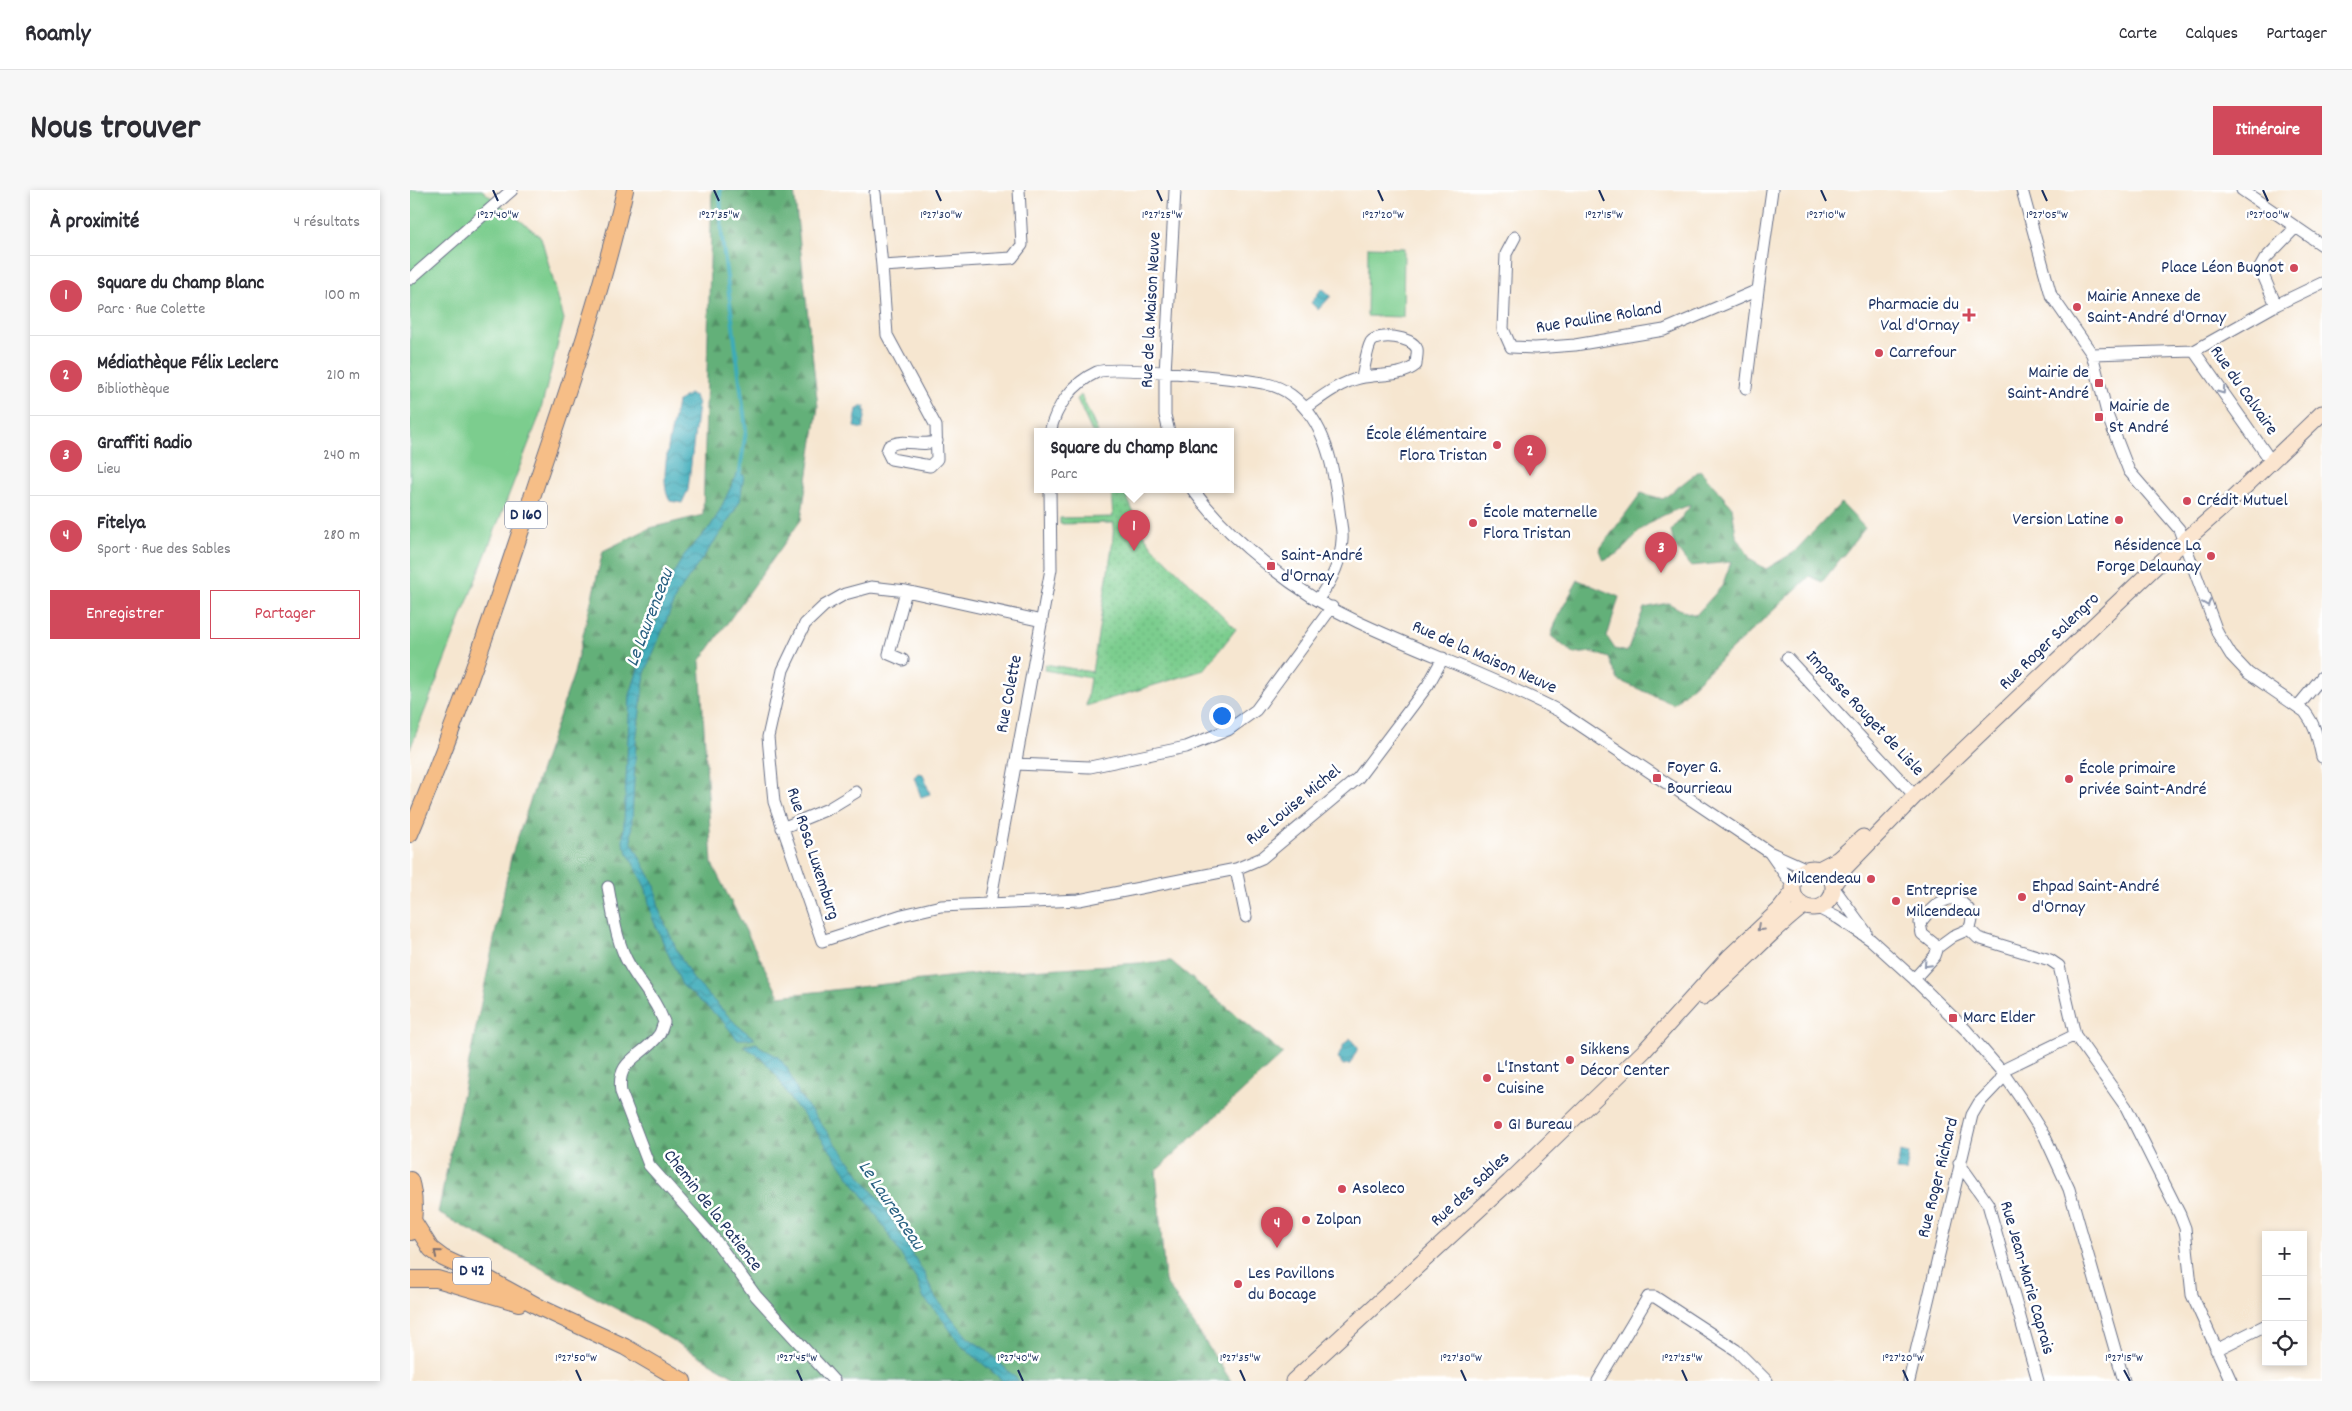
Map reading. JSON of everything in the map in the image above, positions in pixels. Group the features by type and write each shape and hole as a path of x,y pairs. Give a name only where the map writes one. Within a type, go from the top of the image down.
{"main road":[{"name":"D 160","path":"410,834 444,752 493,619 592,313 626,190"},
{"name":"Rue Roger Salengro","path":"1834,886 1846,867 1915,796 2322,413"},
{"name":"Rue Roger Salengro","path":"1813,869 1838,859 1878,823 1915,796"},
{"path":"1813,869 1829,874 1834,886 1830,901 1811,907 1799,903 1793,889 1798,875 1813,869"},
{"name":"Rue des Sables","path":"1293,1381 1508,1182 1671,1022 1729,957 1779,910 1793,889"},
{"name":"Rue des Sables","path":"1671,1022 1726,978 1779,926 1811,907"},
{"path":"410,1180 413,1190 412,1230"},
{"name":"D 42","path":"412,1230 443,1258 490,1280 541,1308 625,1347 683,1381"},
{"name":"D 42","path":"410,1279 437,1279 541,1308"}],"street":[{"path":"410,279 512,190"},
{"path":"882,266 1012,258 1022,245 1019,190"},
{"name":"Rue de la Maison Neuve","path":"1168,428 1165,415 1165,373 1175,190"},
{"path":"1746,388 1772,190"},
{"path":"2022,190 2051,295 2092,354 2108,417 2129,471 2179,529 2218,634 2231,655 2248,673 2298,706 2312,721 2322,757"},
{"path":"2242,190 2322,245"},
{"path":"875,193 887,334 936,426 937,441"},
{"path":"2276,305 2260,268 2265,259 2296,227"},
{"name":"Rue Pauline Roland","path":"1515,237 1506,254 1503,329 1511,347 1535,348 1575,345 1664,330 1758,290"},
{"path":"2194,351 2276,305 2322,283"},
{"path":"1306,408 1342,383 1362,377 1406,372 1416,365 1417,350 1411,341 1400,337 1376,339 1371,343 1362,377"},
{"name":"Rue du Calvaire","path":"2092,354 2194,351 2270,461"},
{"path":"1052,428 1059,408 1073,388 1099,371 1165,373 1264,383 1290,394 1306,408 1321,434 1329,454 1336,485 1342,540 1336,569 1318,599"},
{"name":"Rue Colette","path":"990,903 1051,569 1050,493"},
{"name":"Rue de la Maison Neuve","path":"1195,493 1210,512 1239,539 1297,586 1318,599 1356,621 1524,693 1559,711 1770,852 1813,869"},
{"name":"Rue Rosa Luxemburg","path":"990,903 933,908 902,915 822,941 772,794 768,737 783,670 805,624 824,606 845,594 871,587 906,591 1042,621"},
{"path":"903,660 889,654 906,591"},
{"path":"1015,764 1090,767 1186,747 1228,730 1256,710 1332,607"},
{"name":"Rue Louise Michel","path":"990,903 1079,900 1236,869 1262,858 1358,778 1428,685 1443,658"},
{"name":"Impasse Rouget de Lisle","path":"1787,658 1915,796"},
{"path":"2298,706 2322,677"},
{"path":"782,828 828,809 856,792"},
{"name":"Rue de la Maison Neuve","path":"1770,852 1793,889"},
{"path":"1236,869 1246,917"},
{"path":"1834,886 1871,940"},
{"name":"Chemin de la Patience","path":"608,887 621,946 629,965 658,1004 664,1022 659,1036 622,1068 619,1080 621,1092 649,1164 713,1237 756,1296 834,1381"},
{"path":"1914,979 1935,956 1938,947 1953,936 1969,929 1973,923 1972,912 1965,904 1954,898 1943,899 1928,912 1920,924 1922,934 1938,947"},
{"path":"1811,907 1838,918 1871,940 1966,1030 2003,1073 2045,1137 2069,1189 2124,1381"},
{"path":"1969,929 1978,938 2050,960 2059,966 2076,1035 2126,1107 2180,1214 2185,1228 2192,1295 2231,1381"},
{"name":"Rue Roger Richard","path":"1909,1381 1959,1163 1972,1116 1979,1103 2000,1082 2007,1068 2076,1035"},
{"name":"Rue Jean-Marie Caprais","path":"1959,1163 1988,1204 2038,1381"},
{"path":"1598,1381 1648,1298 1655,1298 1736,1350 1767,1381"},
{"path":"2216,1350 2262,1327"}],"green space":[{"path":"410,190 482,190 541,237 564,319 539,417 410,749"},
{"path":"712,190 794,190 818,407 801,520 700,661 712,864 779,996 983,973 1171,961 1283,1054 1156,1171 1165,1281 1231,1381 742,1381 641,1322 438,1213 511,857 574,673 603,551 650,528 703,515"},
{"path":"1368,247 1404,248 1403,317 1367,316"},
{"path":"1081,395 1096,428 1090,428 1077,399"},
{"path":"1700,470 1732,507 1736,535 1751,560 1766,569 1793,553 1841,503 1865,528 1822,582 1810,576 1673,704 1618,680 1609,658 1592,652 1574,654 1551,636 1558,616 1578,580 1619,597 1607,637 1615,649 1627,652 1644,608 1668,603 1696,615 1722,586 1731,562 1690,566 1674,545 1671,531 1691,505 1659,517 1642,529 1621,551 1610,557 1603,560 1599,550 1641,493 1663,499"},
{"path":"1111,493 1125,493 1141,530 1152,546 1236,629 1204,670 1086,706 1090,678 1044,670 1045,664 1092,672 1112,547 1114,523 1060,524 1060,518 1113,517"}],"water":[{"path":"1322,288 1331,296 1318,310 1311,303"},
{"path":"689,394 695,396 698,404 688,490 682,503 670,501 666,492 665,468 677,402"},
{"path":"860,406 865,407 864,410 866,411 863,429 854,427 857,409"},
{"path":"737,474 744,475 740,501 724,528 677,594 645,673 636,741 631,841 655,886 659,910 678,953 693,979 737,1025 755,1039 737,1039 722,1020 682,985 652,917 646,889 623,843 630,695 645,646 660,613 664,595 673,574 685,554 710,527"},
{"path":"918,773 923,774 930,794 921,797 914,777"},
{"path":"1350,1038 1358,1048 1350,1064 1343,1065 1338,1058 1344,1044"},
{"path":"757,1043 778,1057 787,1068 799,1095 885,1208 924,1273 935,1297 968,1338 985,1349 1019,1381 1003,1381 961,1345 940,1316 923,1297 918,1282 872,1208 811,1124 792,1102 777,1076 761,1057 743,1046"},
{"path":"1900,1152 1909,1154 1906,1172 1897,1171"}],"waterway":[{"name":"Le Laurenceau","path":"720,190 722,238 746,430 739,478"}],"place":[{"name":"Place Léon Bugnot","path":"2294,268"},
{"name":"Mairie Annexe de Saint-André d'Ornay","path":"2077,307"},
{"name":"Pharmacie du Val d'Ornay","path":"1969,315"},
{"name":"Carrefour","path":"1879,353"},
{"name":"Mairie de Saint-André","path":"2099,383"},
{"name":"Mairie de St André","path":"2099,417"},
{"name":"École élémentaire Flora Tristan","path":"1497,445"},
{"name":"Médiathèque Félix Leclerc","path":"1530,476"},
{"name":"Crédit Mutuel","path":"2187,501"},
{"name":"Version Latine","path":"2119,520"},
{"name":"École maternelle Flora Tristan","path":"1473,523"},
{"name":"Square du Champ Blanc","path":"1134,551"},
{"name":"Résidence La Forge Delaunay","path":"2211,556"},
{"name":"Saint-André d'Ornay","path":"1271,566"},
{"name":"Graffiti Radio","path":"1661,573"},
{"name":"Foyer G. Bourrieau","path":"1657,778"},
{"name":"École primaire privée Saint-André","path":"2069,779"},
{"name":"Milcendeau","path":"1871,879"},
{"name":"Ehpad Saint-André d'Ornay","path":"2022,897"},
{"name":"Entreprise Milcendeau","path":"1896,901"},
{"name":"Marc Elder","path":"1953,1018"},
{"name":"Sikkens Décor Center","path":"1570,1060"},
{"name":"L'Instant Cuisine","path":"1487,1078"},
{"name":"G1 Bureau","path":"1498,1125"},
{"name":"Asoleco","path":"1342,1189"},
{"name":"Zolpan","path":"1306,1220"},
{"name":"Fitelya","path":"1277,1248"},
{"name":"Les Pavillons du Bocage","path":"1238,1284"}]}
